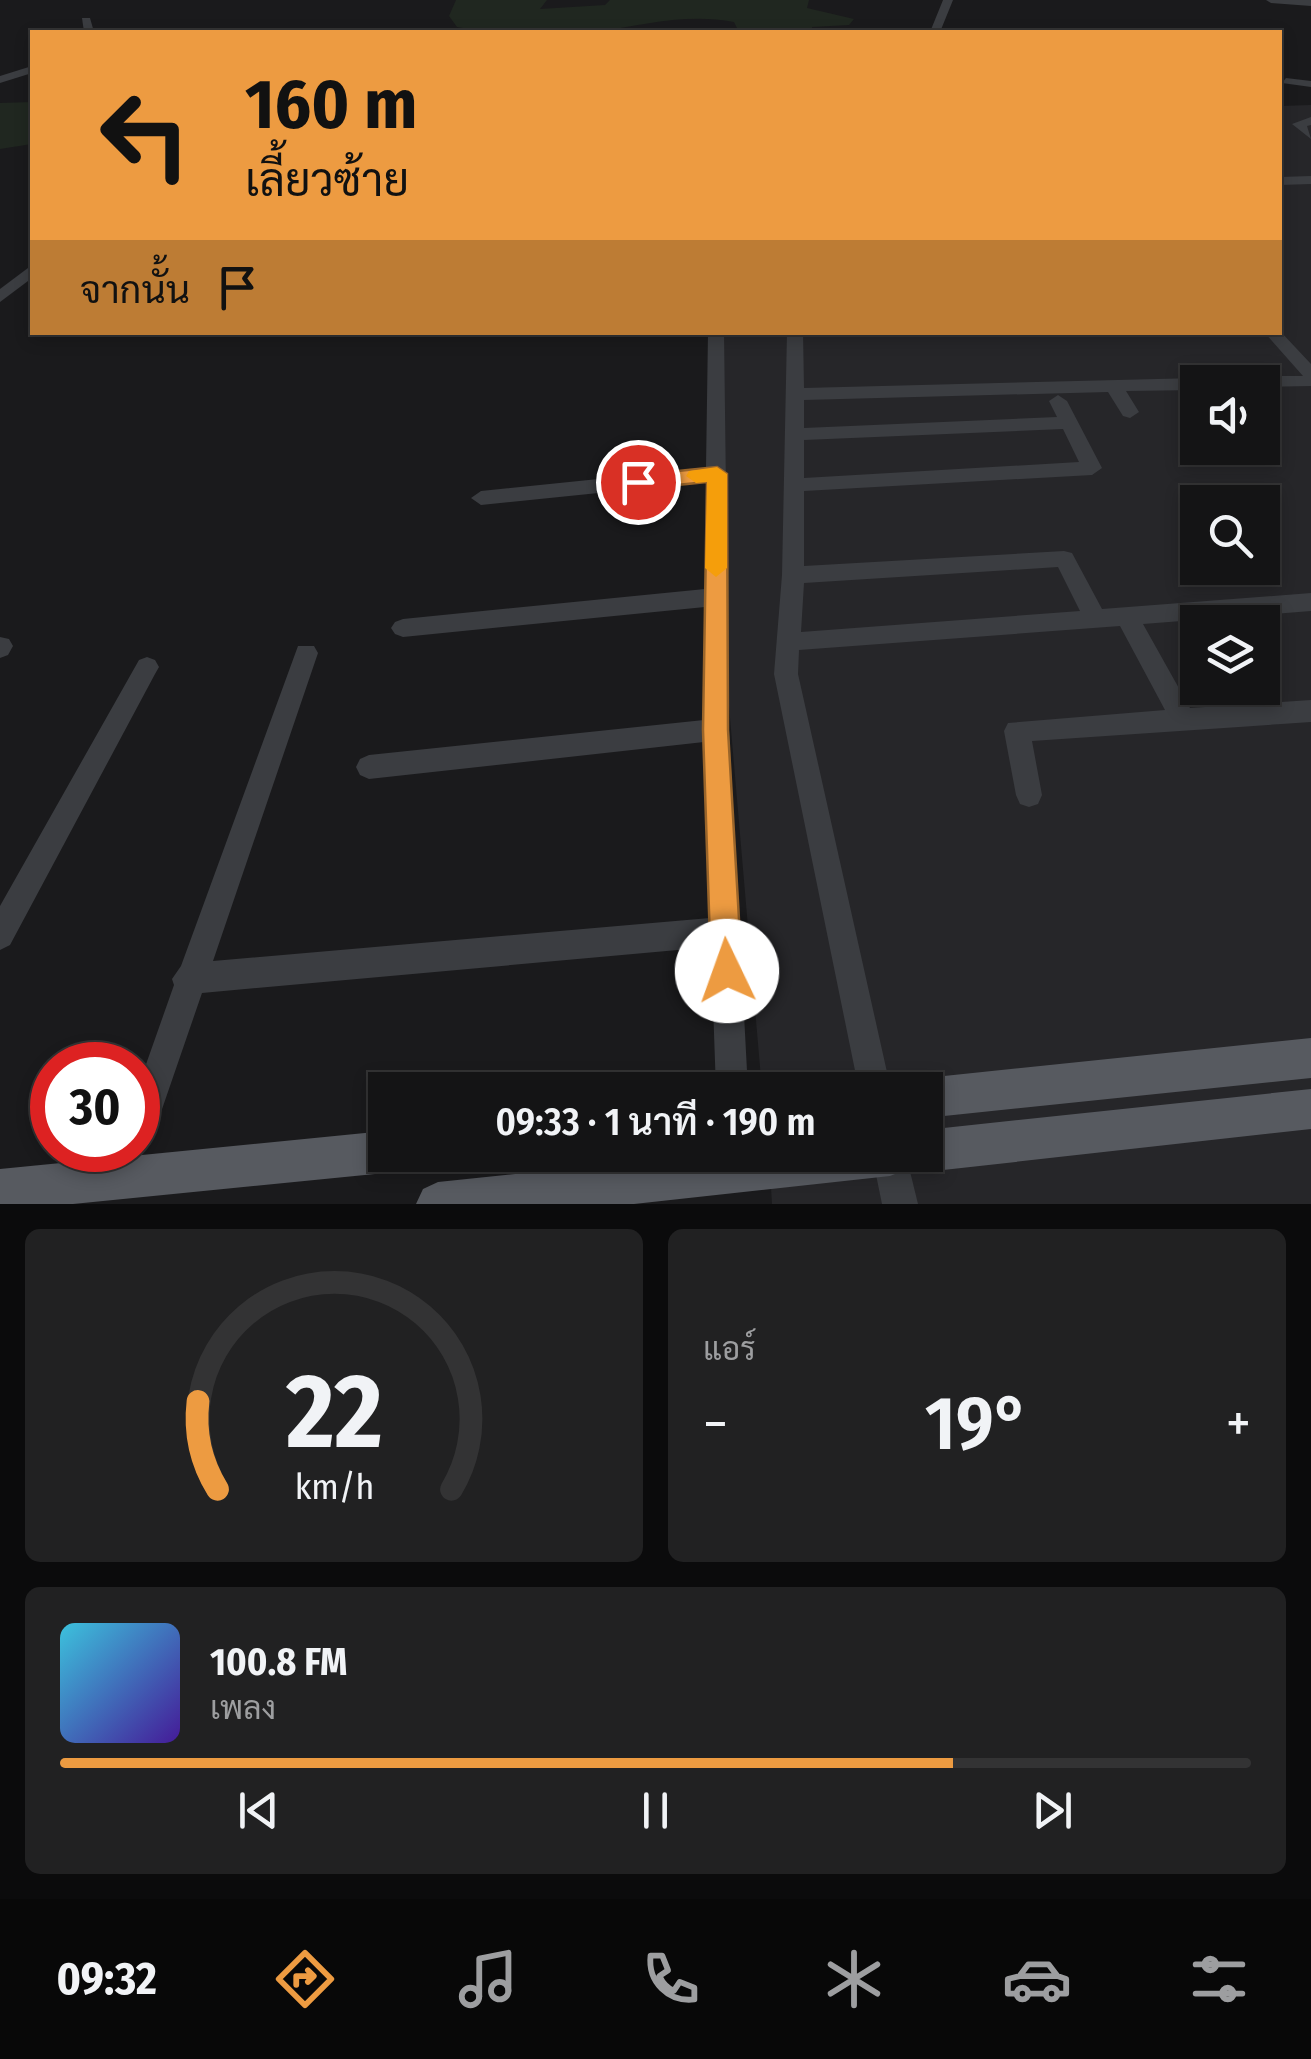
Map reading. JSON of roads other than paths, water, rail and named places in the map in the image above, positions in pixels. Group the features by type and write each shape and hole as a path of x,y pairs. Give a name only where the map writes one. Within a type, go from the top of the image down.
{"main road":[{"path":"943,1096 1311,1058"},
{"path":"943,1149 1311,1108"},
{"path":"160,1162 368,1153"},
{"path":"0,1190 88,1172"},
{"path":"438,1204 675,1172"}],"street":[{"path":"937,30 948,0"},
{"path":"1271,0 1311,4"},
{"path":"0,80 30,70"},
{"path":"1286,81 1311,84"},
{"path":"1311,121 1298,124 1311,135"},
{"path":"1282,181 1311,180"},
{"path":"0,297 30,272"},
{"path":"716,335 716,730 731,1072"},
{"path":"795,335 797,434 786,674 871,1072"},
{"path":"1275,335 1311,378"},
{"path":"1280,380 1311,378"},
{"path":"798,394 1180,384"},
{"path":"1113,386 1130,412"},
{"path":"795,484 1092,468 1058,401"},
{"path":"797,434 1069,423"},
{"path":"481,498 717,474"},
{"path":"793,575 1064,559 1094,618"},
{"path":"403,628 716,597"},
{"path":"787,642 1311,602"},
{"path":"1126,615 1182,718"},
{"path":"160,1064 306,653"},
{"path":"0,934 148,667"},
{"path":"1028,794 1017,732 1311,711"},
{"path":"369,768 716,730"},
{"path":"187,980 725,931"},
{"path":"893,1172 900,1204"}]}
